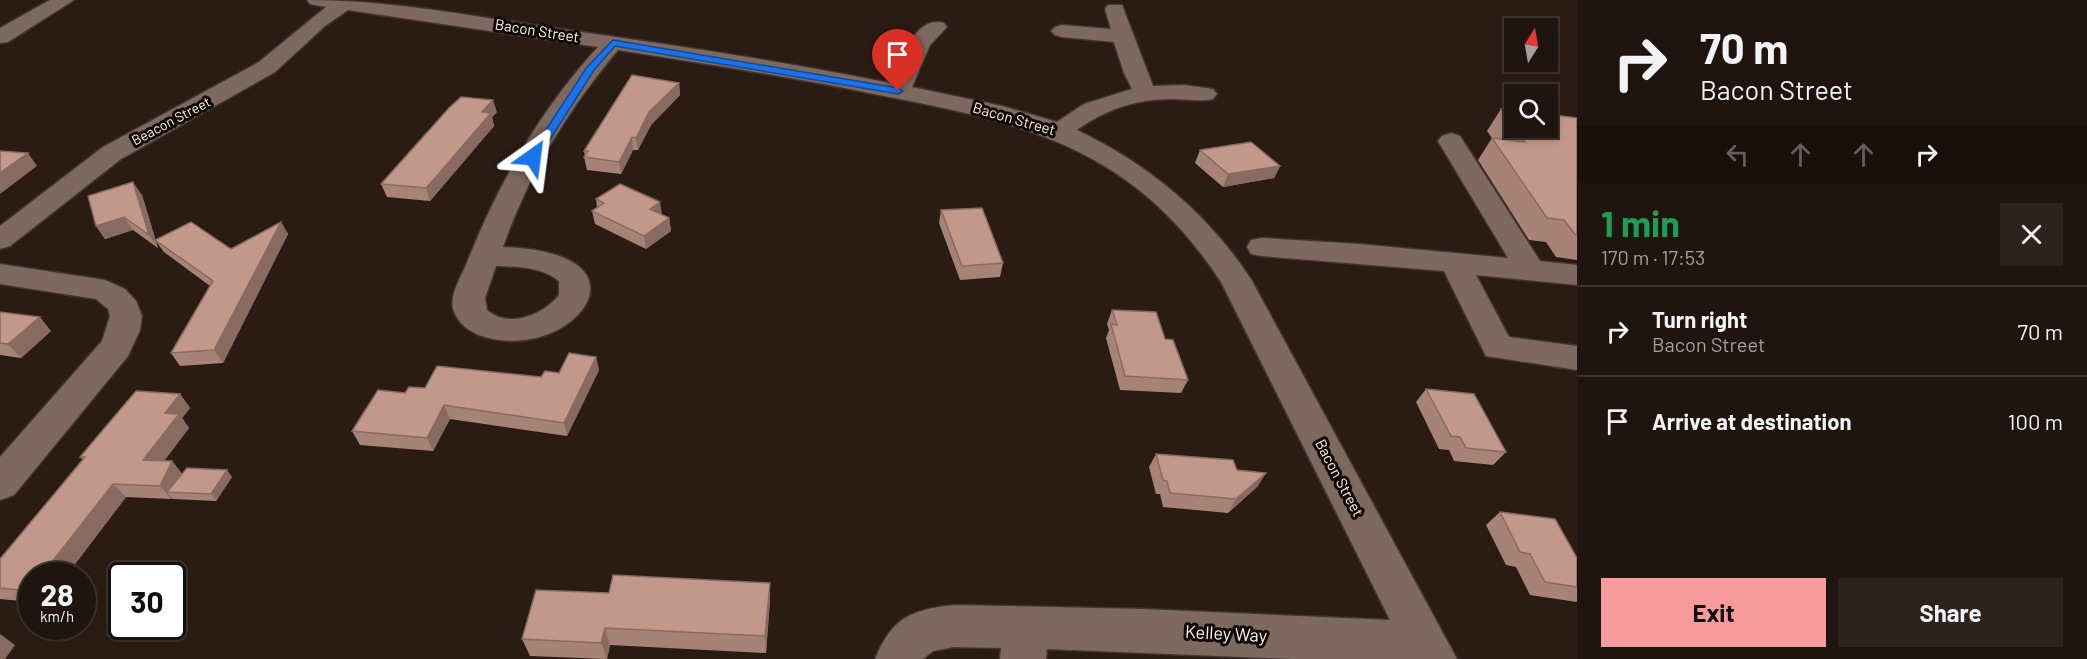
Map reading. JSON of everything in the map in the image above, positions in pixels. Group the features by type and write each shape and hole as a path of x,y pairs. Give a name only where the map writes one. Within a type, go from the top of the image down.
{"street":[{"path":"0,37 64,0"},
{"path":"453,19 474,0"},
{"name":"Bacon Street","path":"330,2 613,43 898,91 1004,114 1059,132 1106,156 1181,211 1220,254 1430,652"},
{"name":"Beacon Street","path":"0,240 83,173 112,153 267,67 318,22 330,2"},
{"path":"1115,9 1135,73 1145,92"},
{"path":"898,91 920,42 938,27"},
{"path":"1062,32 1124,36"},
{"path":"484,256 501,216 548,133 590,69 613,43"},
{"path":"1059,132 1096,108 1145,92 1205,94"},
{"path":"1451,141 1531,271"},
{"path":"1262,247 1577,275"},
{"path":"1455,263 1498,348 1577,358"},
{"path":"0,274 105,290 119,298 127,313 126,328 116,348 0,484"},
{"name":"Kelley Way","path":"898,659 912,638 931,628 1024,643 1143,630 1430,652"}],"building":[{"path":"632,75 679,83 649,112 636,138 632,137 619,162 584,157 588,151 584,151"},
{"path":"461,97 493,100 482,112 491,113 426,188 381,184 449,108"},
{"path":"1558,115 1577,118 1577,235 1564,220 1547,218 1492,138 1525,142 1522,138 1558,138"},
{"path":"1251,142 1280,166 1228,174 1200,150"},
{"path":"0,151 28,153 0,173"},
{"path":"133,182 149,235 124,217 96,226 88,196"},
{"path":"620,184 660,202 650,209 669,218 644,236 592,211 604,203 596,199"},
{"path":"982,208 1003,263 962,266 941,210"},
{"path":"191,222 231,249 281,222 214,350 171,353 213,281 155,240"},
{"path":"1112,310 1156,312 1165,339 1173,340 1188,380 1125,376 1111,324 1117,325"},
{"path":"0,312 40,317 8,344 0,343"},
{"path":"569,353 596,357 564,423 444,405 427,438 352,431 378,390 405,393 409,387 425,388 437,366 541,377 545,371 559,373"},
{"path":"1426,389 1474,394 1506,452 1466,448 1460,437 1451,436"},
{"path":"136,391 180,394 165,413 179,414 143,460 172,461 160,486 113,484 52,562 18,562 18,590 0,588 0,559 85,457 80,457"},
{"path":"1156,454 1233,460 1237,470 1266,473 1236,499 1170,493 1167,481 1163,480"},
{"path":"187,468 227,470 211,494 167,492"},
{"path":"1500,512 1555,519 1577,558 1577,587 1545,582 1530,554 1520,552"},
{"path":"613,575 770,583 765,636 605,628 601,643 522,639 536,590 609,593"}],"route":[{"path":"533,157 590,69 613,43 898,91"}]}
